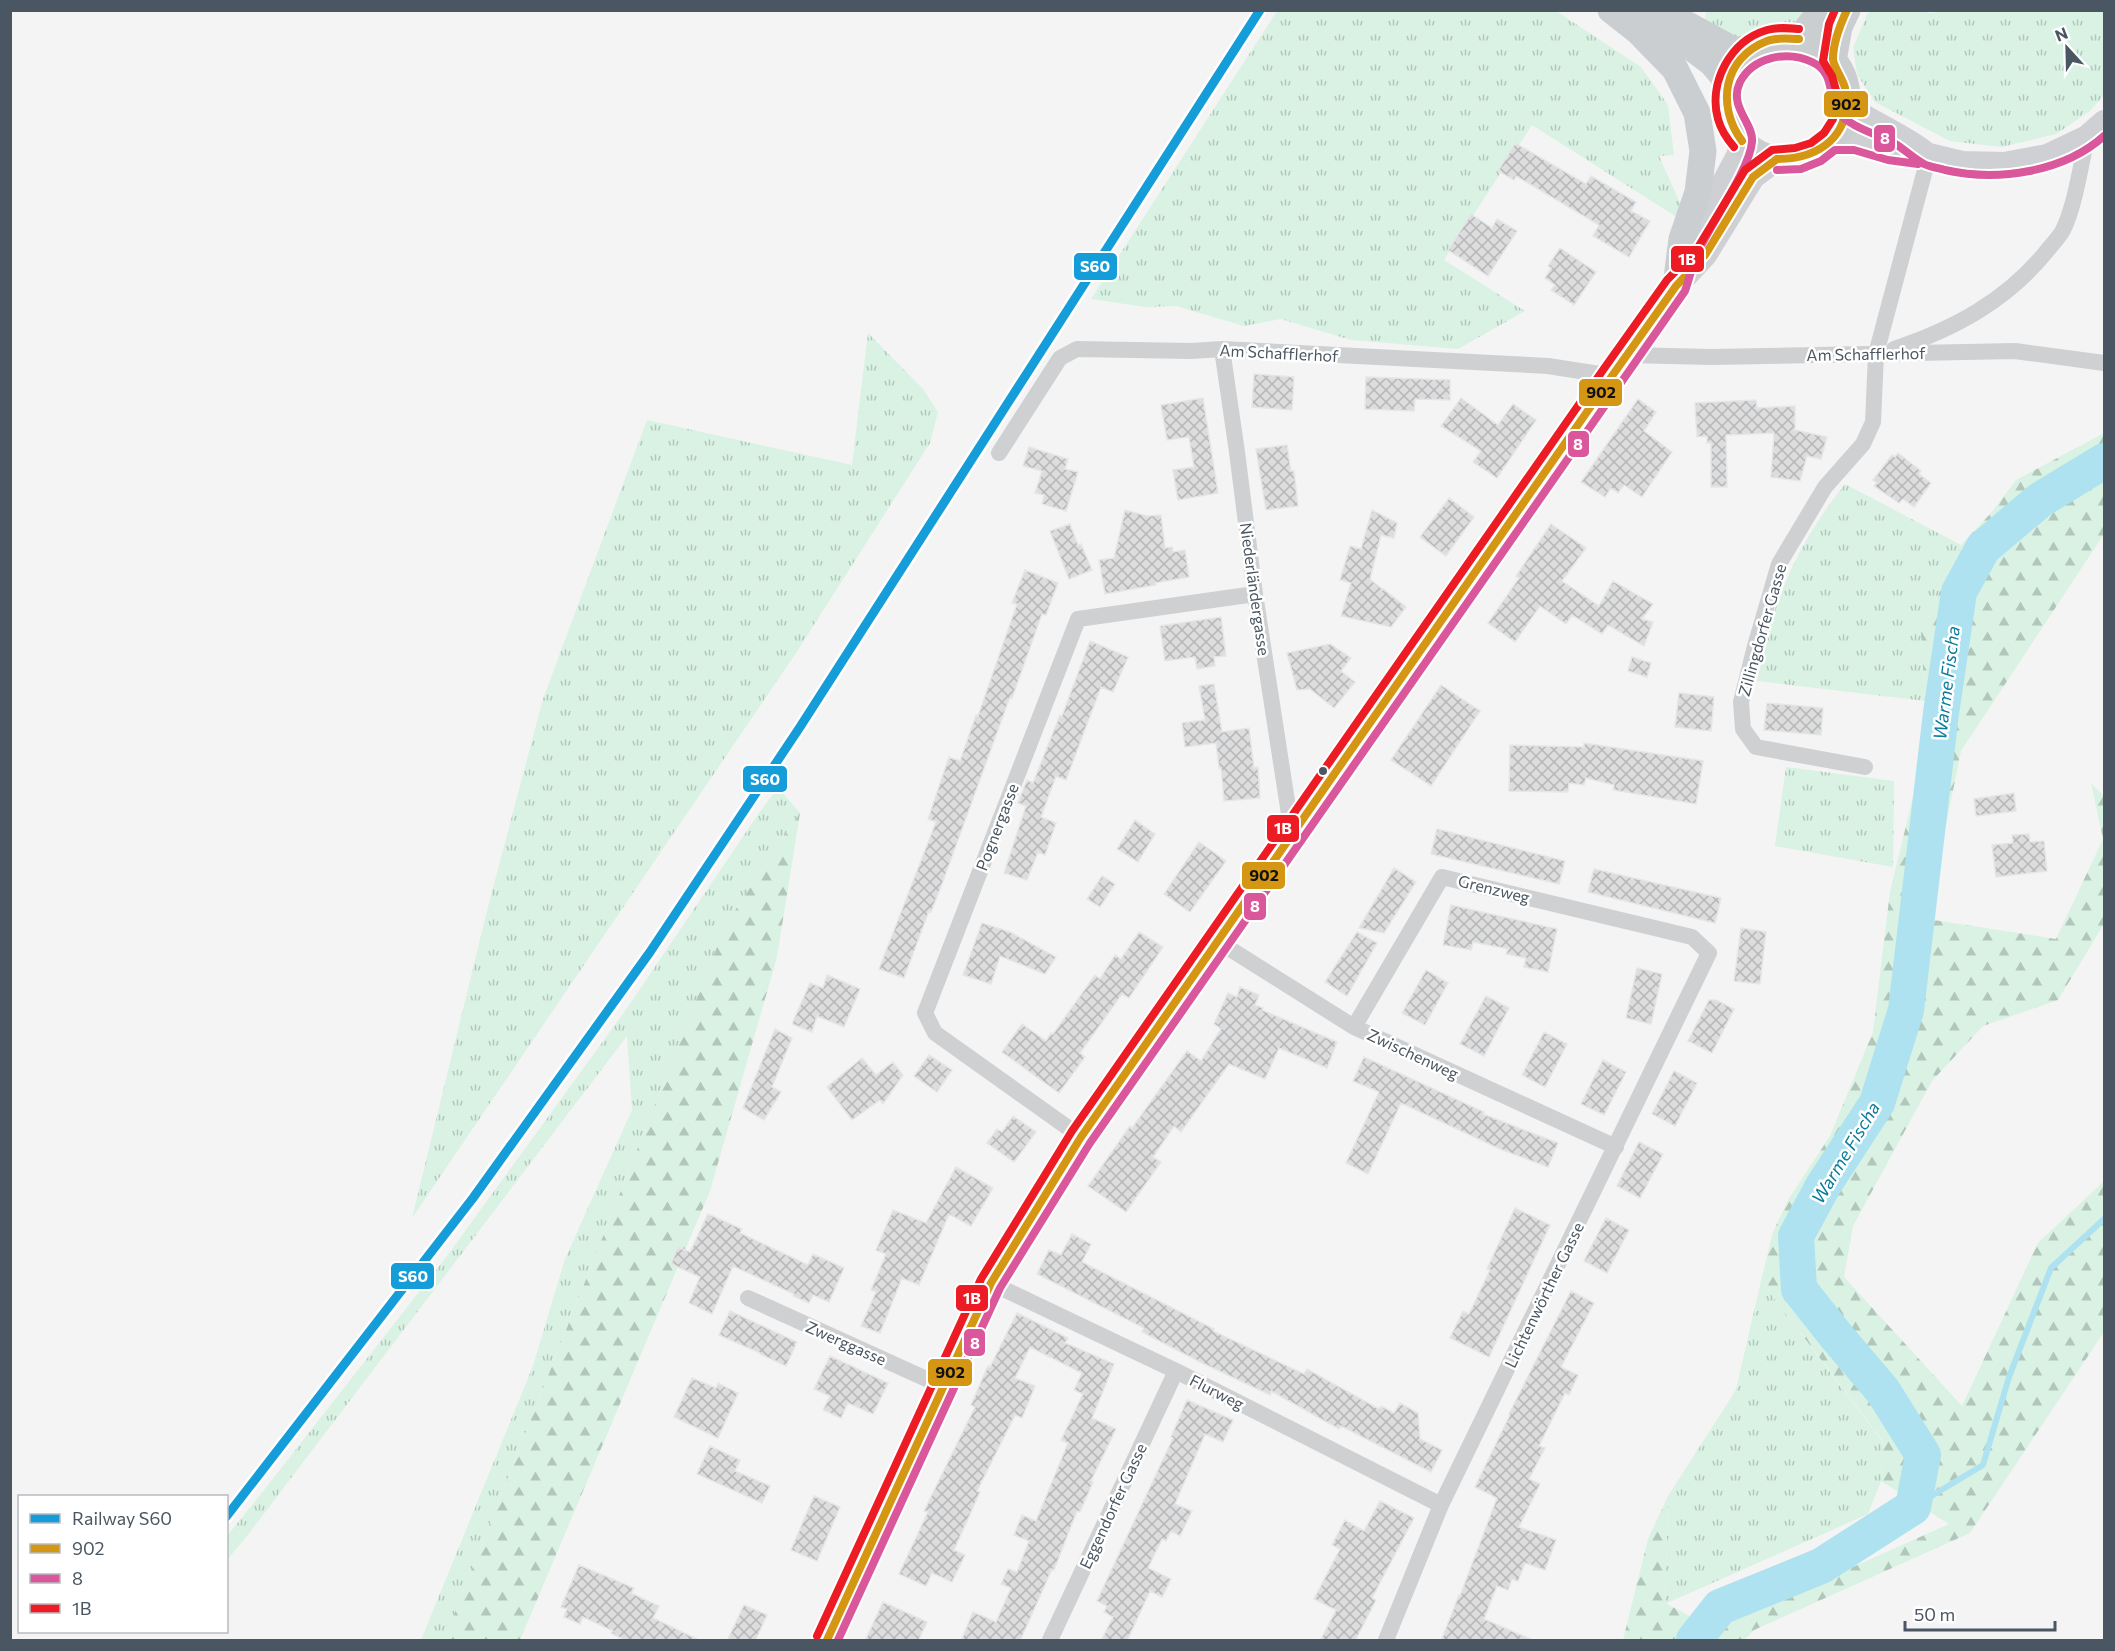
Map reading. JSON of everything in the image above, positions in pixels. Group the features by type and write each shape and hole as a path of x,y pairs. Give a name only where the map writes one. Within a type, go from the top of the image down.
{"main road":[{"path":"1611,10 1639,32 1675,69 1697,112 1703,151 1698,192 1682,239 1676,286"},
{"path":"1641,10 1712,63 1728,82"},
{"path":"1664,10 1730,48 1747,53"},
{"path":"1799,39 1822,10"},
{"path":"1833,61 1839,27 1847,10"},
{"path":"1781,38 1799,39 1817,46 1833,61 1841,71 1846,88 1847,106 1843,123 1832,140 1816,152 1797,159 1777,159 1757,153 1742,141 1732,128 1725,98 1728,82 1735,67 1747,53 1763,43 1781,38"},
{"path":"1847,106 1866,119 1899,134 1929,155"},
{"path":"1832,140 1856,140 1890,150 1929,155 1962,163 2004,164 2047,156 2096,130"},
{"path":"1676,286 1689,246 1738,156 1742,141"},
{"path":"827,1641 991,1283 1082,1137 1612,376 1676,286 1705,255 1753,177 1777,159"}],"street":[{"path":"1876,354 1925,339 1977,313 2027,274 2062,231 2096,130"},
{"name":"Zillingdorfer Gasse","path":"1865,767 1756,747 1743,729 1741,702 1779,564 1826,487 1863,444 1873,422 1876,354 1929,155"},
{"name":"Am Schafflerhof","path":"999,453 1060,358 1077,349 1191,351 1222,349 1548,366 1612,376"},
{"name":"Niederländergasse","path":"1222,349 1255,594 1289,814 1299,826"},
{"name":"Am Schafflerhof","path":"1627,355 1712,357 2015,351 2104,363"},
{"name":"Pognergasse","path":"1082,1137 935,1034 925,1012 1078,619 1255,594"},
{"name":"Grenzweg","path":"1354,1027 1442,877 1692,937 1709,953"},
{"name":"Zwischenweg","path":"1219,942 1354,1027 1616,1147"},
{"name":"Lichtenwörther Gasse","path":"1386,1641 1441,1505 1709,953"},
{"name":"Flurweg","path":"991,1283 1176,1371 1441,1505"},
{"name":"Zwerggasse","path":"748,1298 944,1387"},
{"name":"Eggendorfer Gasse","path":"1050,1641 1176,1371"}],"green space":[{"path":"1959,10 2104,11 2104,95 2090,111 2056,134 2002,147 1950,141 1875,102 1857,74 1853,47 1868,13 1873,11 1925,11 1929,13"},
{"path":"1277,11 1556,11 1641,67 1668,105 1674,155 1659,156 1685,214 1675,216 1532,125 1444,260 1525,311 1458,349 1351,340 1281,319 1244,326 1176,306 1145,307 1091,299"},
{"path":"1707,11 1812,11 1791,29 1742,39 1703,23"},
{"path":"868,333 923,389 938,412 930,443 796,653 412,1218 489,903 543,699 647,420 852,465"},
{"path":"2104,433 2104,534 1961,751 1927,919 2056,939 2103,839 2091,783 2104,796 2104,924 2058,1000 1983,1026 1932,1081 1853,1226 1844,1277 1962,1406 2038,1243 2104,1181 2104,1332 1970,1533 1754,1630 1745,1640 1623,1640 1648,1539 1668,1496 1665,1603 1714,1629 1949,1524 1881,1481 1883,1441 1761,1281 1773,1232 1788,1200 1830,1136 1873,1032 1890,892 1916,784 1925,701 1921,633 1961,545 1991,513 2016,480"},
{"path":"1845,484 1961,545 1921,633 1925,701 1757,681 1769,627 1788,576 1813,529"},
{"path":"1786,767 1894,781 1893,867 1775,846"},
{"path":"778,788 800,813 726,924 444,1640 421,1640 533,1366 565,1259 632,1110 627,1036 228,1559 228,1535 444,1260 625,1011"},
{"path":"800,813 777,957 710,1191 520,1640 444,1640 726,924"},
{"path":"1761,1281 1883,1442 1881,1481 1868,1514 1665,1604 1668,1496 1736,1390"}],"building":[{"path":"1515,143 1586,184 1591,176 1636,202 1631,211 1650,221 1629,257 1593,236 1599,225 1516,176 1514,180 1498,171"},
{"path":"1471,214 1492,228 1497,219 1517,231 1488,276 1448,250"},
{"path":"1560,248 1596,272 1574,305 1551,290 1555,285 1545,278 1551,268 1548,266"},
{"path":"1254,374 1294,377 1292,410 1252,407"},
{"path":"1366,377 1450,380 1450,400 1415,399 1414,411 1365,409"},
{"path":"1203,398 1218,493 1178,500 1173,470 1194,467 1189,437 1167,440 1161,405"},
{"path":"1461,398 1498,425 1513,404 1536,420 1497,478 1473,462 1481,451 1441,426"},
{"path":"1638,399 1656,412 1644,431 1672,452 1642,497 1624,485 1618,493 1611,488 1605,497 1581,482"},
{"path":"1756,400 1757,408 1795,406 1795,430 1827,437 1821,459 1807,456 1800,481 1771,477 1774,433 1726,435 1727,487 1711,487 1711,443 1707,443 1707,436 1697,437 1695,403"},
{"path":"1287,445 1291,471 1294,471 1298,506 1266,510 1256,449"},
{"path":"1029,447 1068,459 1065,469 1078,472 1066,511 1042,504 1044,495 1035,493 1042,471 1023,466"},
{"path":"1898,453 1921,471 1919,474 1931,483 1914,507 1903,499 1899,503 1874,486 1877,483 1873,480 1892,455 1895,457"},
{"path":"1449,498 1474,517 1446,556 1420,537"},
{"path":"1125,510 1147,516 1161,515 1165,548 1172,547 1173,552 1185,550 1189,577 1105,594 1099,560 1114,558"},
{"path":"1372,510 1397,523 1394,538 1381,535 1370,579 1382,591 1383,589 1406,607 1391,627 1341,616 1351,583 1340,580 1350,546 1361,549"},
{"path":"1070,524 1078,545 1081,544 1092,570 1069,579 1050,531"},
{"path":"1551,524 1586,548 1562,581 1599,606 1613,581 1653,604 1642,619 1653,622 1644,646 1608,625 1602,634 1572,615 1566,624 1540,606 1515,642 1488,623 1519,578 1516,576"},
{"path":"1025,570 1058,583 1046,615 1042,614 942,884 931,912 929,911 904,978 879,969 936,822 928,819 949,757 960,761 1017,604 1012,603"},
{"path":"1221,617 1226,656 1214,657 1215,666 1197,669 1195,657 1165,661 1160,626"},
{"path":"1090,641 1128,657 1113,692 1101,687 1066,780 1056,776 1041,817 1056,823 1045,855 1038,852 1027,880 1004,873 1026,806 1018,803 1027,780 1033,783 1060,715 1062,716"},
{"path":"1330,644 1351,658 1341,671 1355,682 1334,708 1310,689 1297,690 1287,653"},
{"path":"1632,657 1651,663 1647,677 1628,671"},
{"path":"1214,684 1222,732 1249,728 1254,768 1258,767 1260,798 1224,801 1216,743 1185,747 1182,723 1205,720 1199,686"},
{"path":"1441,685 1480,711 1431,786 1391,760"},
{"path":"1679,693 1714,697 1711,731 1675,727"},
{"path":"1767,703 1823,708 1821,735 1764,730"},
{"path":"1584,743 1703,761 1696,804 1613,790 1614,785 1586,778 1584,785 1569,783 1568,792 1509,791 1510,745 1584,747"},
{"path":"2014,793 2016,811 1976,816 1974,799"},
{"path":"1135,820 1155,834 1138,862 1117,849"},
{"path":"1437,829 1565,861 1559,884 1431,854"},
{"path":"2029,834 2030,842 2044,841 2047,871 1996,877 1992,845 2013,843 2012,835"},
{"path":"1199,842 1226,861 1190,912 1164,894"},
{"path":"1394,868 1416,882 1384,933 1359,928"},
{"path":"1594,869 1721,898 1715,923 1588,892"},
{"path":"1102,876 1115,884 1100,907 1087,899"},
{"path":"1451,905 1557,929 1548,972 1524,967 1526,958 1506,954 1508,949 1473,942 1471,950 1443,945"},
{"path":"982,923 1010,932 1056,957 1045,974 1000,956 991,984 963,975"},
{"path":"1741,928 1766,932 1760,984 1734,981"},
{"path":"1139,932 1163,947 1129,998 1122,994 1080,1053 1085,1057 1059,1093 1002,1052 1022,1024 1046,1041 1095,975 1100,979 1115,955 1121,959"},
{"path":"1357,932 1377,943 1347,996 1325,982"},
{"path":"1637,968 1662,974 1651,1024 1626,1018"},
{"path":"1426,970 1448,983 1425,1025 1402,1013"},
{"path":"827,975 860,989 844,1027 817,1016 812,1032 792,1024 810,983 823,988"},
{"path":"1240,987 1259,995 1255,1005 1263,1008 1262,1010 1337,1042 1327,1068 1279,1048 1265,1079 1229,1064 1181,1132 1174,1126 1153,1157 1161,1162 1126,1212 1088,1186 1187,1051 1201,1061 1221,1029 1214,1024 1228,993 1237,997"},
{"path":"1486,996 1509,1008 1484,1056 1460,1044"},
{"path":"1709,1000 1716,1000 1734,1009 1712,1053 1688,1041"},
{"path":"775,1029 792,1038 772,1087 781,1092 764,1120 743,1108"},
{"path":"1544,1032 1567,1044 1545,1087 1522,1075"},
{"path":"929,1055 952,1070 937,1092 914,1076"},
{"path":"1364,1057 1484,1112 1483,1114 1558,1143 1548,1167 1500,1149 1401,1103 1368,1174 1346,1163 1379,1092 1353,1081"},
{"path":"862,1058 876,1075 893,1062 903,1075 883,1104 880,1100 852,1120 827,1087"},
{"path":"1603,1060 1626,1072 1604,1115 1581,1104"},
{"path":"1674,1071 1697,1083 1675,1126 1652,1114"},
{"path":"1013,1116 1036,1132 1014,1162 987,1143 997,1129 1002,1132"},
{"path":"1639,1142 1663,1154 1640,1198 1617,1186"},
{"path":"956,1167 993,1188 971,1226 949,1214 919,1285 902,1278 880,1333 861,1326 876,1292 871,1290 886,1254 876,1250 893,1210 926,1223"},
{"path":"1515,1208 1550,1225 1489,1357 1450,1338 1463,1311 1469,1314"},
{"path":"708,1214 742,1229 740,1233 808,1265 813,1254 844,1268 829,1302 813,1295 809,1303 733,1266 712,1314 689,1303 700,1277 671,1264 678,1247 690,1252"},
{"path":"1606,1218 1629,1230 1607,1273 1584,1261"},
{"path":"1072,1234 1091,1244 1082,1262 1214,1329 1213,1331 1304,1374 1307,1369 1379,1409 1381,1406 1394,1413 1400,1403 1418,1413 1420,1439 1442,1450 1431,1472 1341,1426 1339,1429 1271,1391 1270,1395 1198,1361 1142,1332 1144,1328 1037,1274 1049,1250 1061,1255"},
{"path":"1571,1291 1594,1303 1561,1367 1578,1375 1569,1395 1565,1393 1539,1446 1545,1448 1529,1479 1540,1484 1519,1527 1556,1540 1545,1570 1525,1563 1518,1581 1512,1579 1508,1590 1497,1586 1484,1619 1535,1641 1441,1641 1497,1498 1475,1487"},
{"path":"730,1311 797,1342 786,1366 719,1335"},
{"path":"1017,1313 1068,1338 1065,1343 1114,1364 1092,1418 1116,1429 1020,1641 961,1641 973,1612 996,1622 1011,1588 1001,1584 1008,1569 1017,1572 1029,1541 1014,1535 1022,1515 1036,1521 1068,1443 1061,1440 1083,1394 1074,1390 1082,1373 1030,1347 1015,1378 1035,1386 1022,1418 1015,1415 977,1491 980,1492 954,1550 965,1555 952,1582 932,1573 926,1586 899,1574 928,1512 924,1511 975,1407 971,1405 988,1366 990,1367"},
{"path":"830,1356 888,1383 873,1414 848,1403 841,1418 823,1410 830,1396 814,1389"},
{"path":"692,1378 716,1388 718,1383 738,1393 718,1438 674,1417"},
{"path":"1187,1400 1233,1420 1223,1442 1205,1434 1175,1504 1192,1511 1180,1536 1171,1531 1166,1541 1162,1539 1148,1568 1171,1579 1162,1597 1150,1591 1127,1641 1101,1641 1113,1617 1104,1612 1107,1606 1097,1601 1173,1438 1171,1437"},
{"path":"710,1446 740,1460 735,1471 770,1486 762,1503 697,1474"},
{"path":"814,1496 840,1507 817,1561 791,1550"},
{"path":"1380,1501 1414,1518 1372,1598 1376,1600 1355,1641 1320,1641 1336,1610 1314,1599 1340,1549 1332,1545 1345,1520 1364,1531"},
{"path":"579,1565 634,1588 631,1593 659,1606 653,1618 701,1641 626,1641 611,1633 613,1631 583,1617 580,1624 564,1617 567,1609 561,1607"},
{"path":"883,1602 927,1622 918,1641 865,1641"},
{"path":"744,1605 767,1615 755,1641 727,1641"}],"waterway":[{"name":"Warme Fischa","path":"1694,1640 1720,1607 1821,1566 1913,1507 1923,1455 1883,1391 1799,1289 1796,1236 1823,1186 1877,1103 1906,1010 1941,713 1959,592 1983,548 2040,500 2104,461"},
{"path":"1913,1507 1983,1465 2009,1377 2051,1268 2104,1219"}],"rail line":[{"name":"S60","path":"228,1514 473,1198 650,952 800,727 1260,10"}],"transit line":[{"name":"1B","path":"817,1636 981,1279 1072,1131 1603,370 1667,280 1697,249 1745,170 1772,150 1795,148 1811,143 1824,133 1833,119 1836,90 1832,76 1823,61 1829,24 1835,10"},
{"name":"902","path":"1777,159 1807,155 1820,149 1830,141 1844,119 1845,88 1833,62 1833,53 1837,34 1847,10"},
{"name":"1B","path":"1734,147 1721,127 1716,105 1716,91 1725,65 1742,43 1754,36 1775,28 1799,29"},
{"name":"902","path":"1742,141 1729,113 1727,98 1728,84 1733,71 1752,49 1767,41 1799,39"},
{"name":"8","path":"838,1640 1000,1288 1090,1143 1685,291 1698,253 1738,180 1750,153 1752,135 1737,99 1740,82 1746,73 1762,62 1782,56 1802,58 1812,62 1825,72 1835,106 1849,122 1894,143 1924,164 1945,170 1987,175 2029,171 2070,158 2104,136"},
{"name":"8","path":"1777,170 1801,169 1821,161 1835,150 1854,150 1888,160 1918,164"},
{"name":"902","path":"827,1640 991,1283 1081,1137 1612,376 1676,286 1705,255 1753,177 1777,159"}]}
